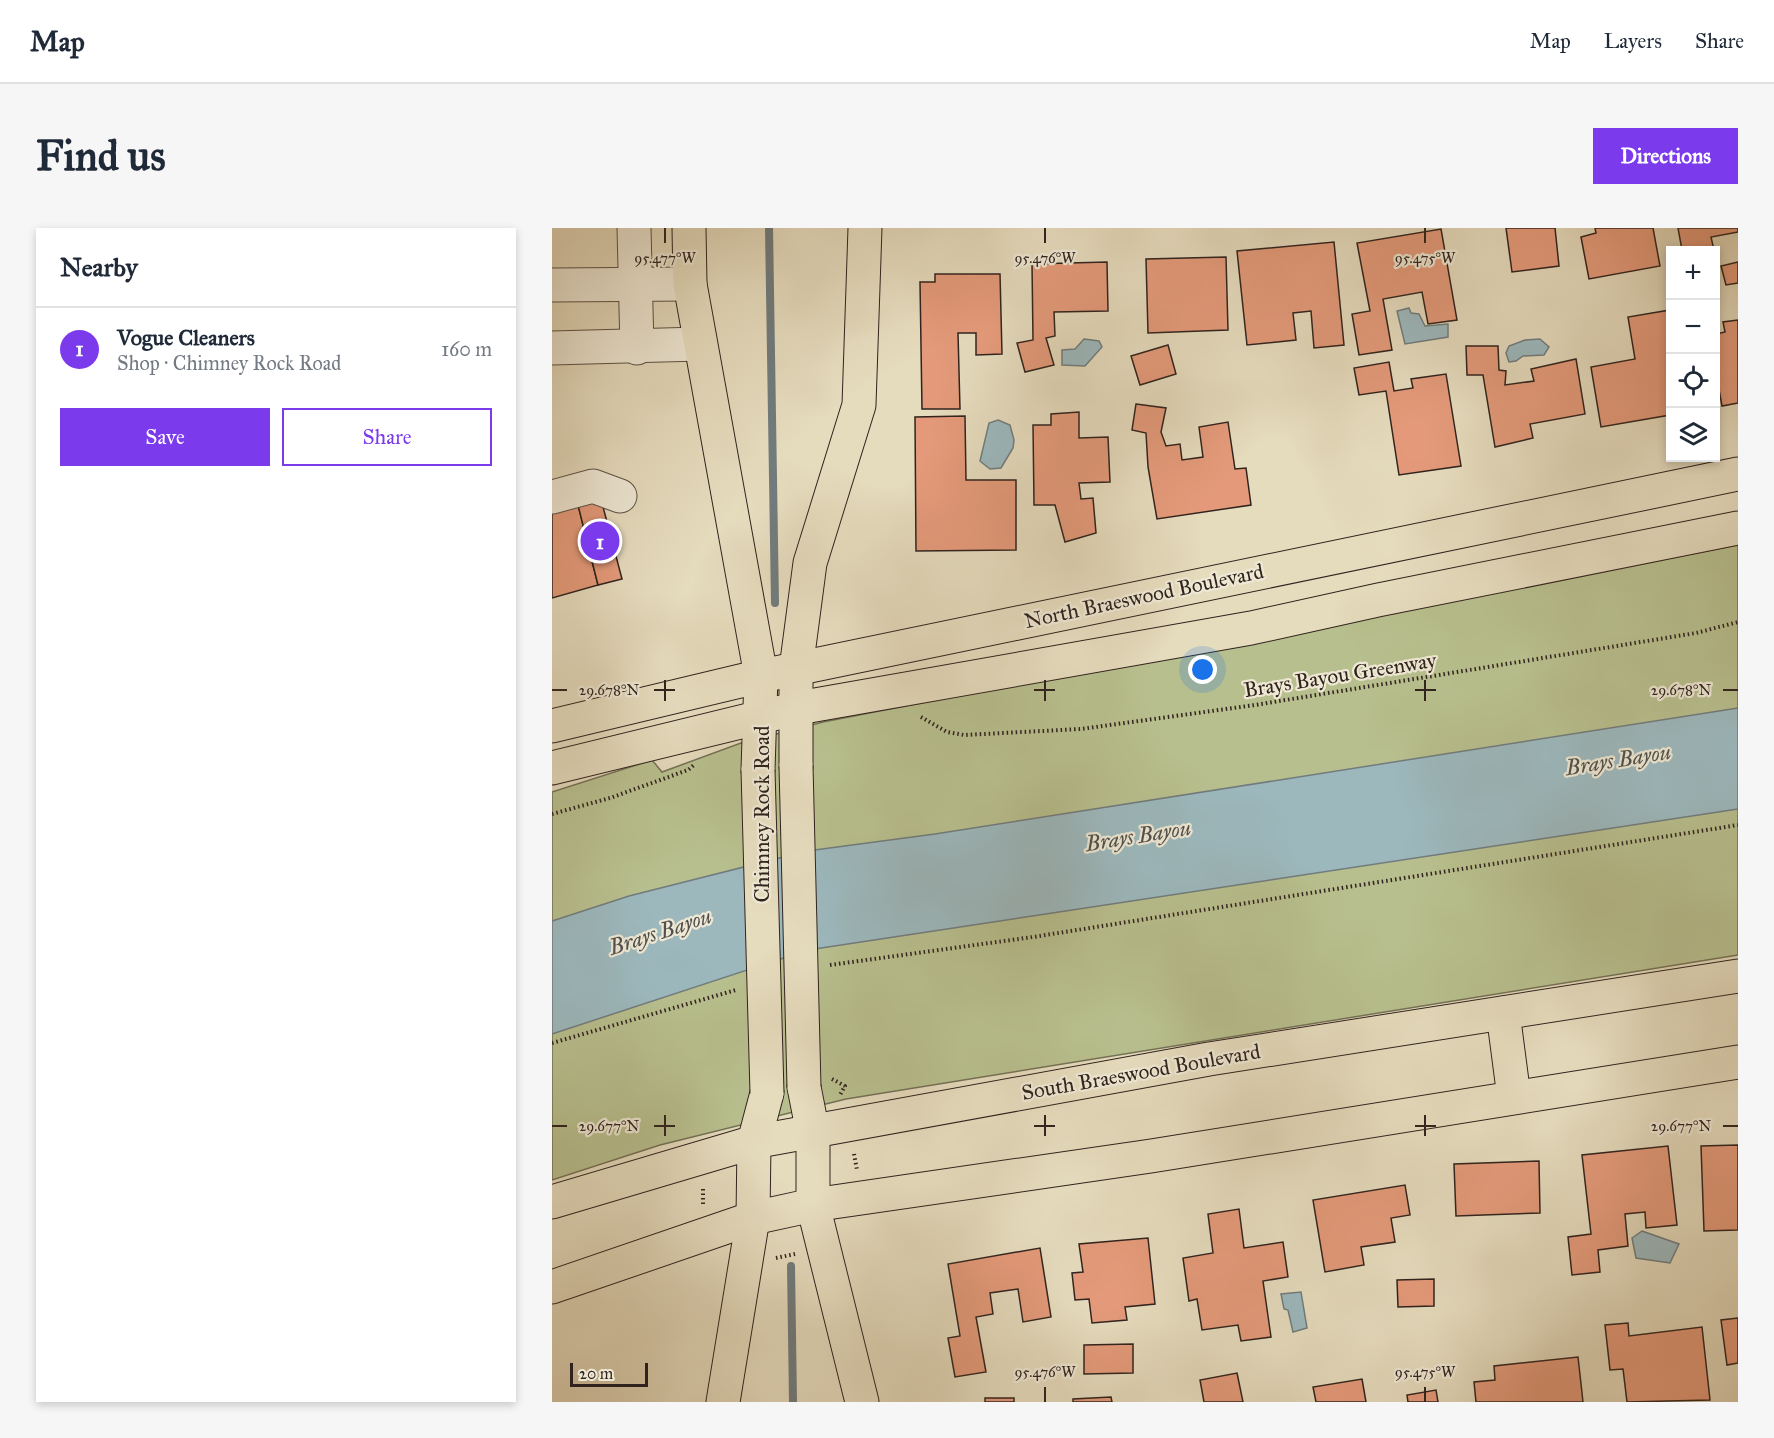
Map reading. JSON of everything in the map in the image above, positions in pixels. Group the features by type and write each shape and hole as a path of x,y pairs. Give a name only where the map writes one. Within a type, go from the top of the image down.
{"main road":[{"name":"Chimney Rock Road","path":"689,228 690,284 761,676 762,716 758,770 766,1093 754,1142 753,1218 723,1402"},
{"name":"Chimney Rock Road","path":"813,1205 813,1133 804,1087 796,766 798,708 796,669 810,563 859,405 865,228"},
{"name":"North Braeswood Boulevard","path":"552,726 761,676 1738,474"},
{"path":"552,768 798,708 1251,628 1378,600 1738,528"},
{"path":"1370,549 1378,600"},
{"name":"South Braeswood Boulevard","path":"552,1202 754,1142 1209,1059 1738,976"},
{"path":"1503,1013 1514,1097"},
{"path":"552,1287 753,1218 813,1205 1151,1156 1738,1062"},
{"path":"813,1205 862,1402"}],"lane":[{"path":"634,228 636,348"},
{"path":"552,285 690,284"},
{"path":"552,348 636,348 700,344"},
{"path":"552,497 593,486 620,496"}],"path":[{"name":"Brays Bayou Greenway","path":"913,713 947,732 964,735 1081,729 1278,701 1653,641 1738,624"},
{"path":"552,814 610,798 688,770 697,763 699,757"},
{"path":"820,967 1033,937 1738,825"},
{"path":"552,1043 741,988"},
{"path":"771,1260 803,1252"}],"green space":[{"path":"1738,545 1738,955 846,1099 660,1145 552,1180 552,792 652,760 662,772 741,743 823,722"}],"water":[{"path":"1409,308 1411,313 1419,314 1425,326 1448,324 1448,337 1405,344 1397,311"},
{"path":"1084,339 1099,341 1102,347 1085,366 1062,365 1062,350 1075,349"},
{"path":"1540,339 1549,347 1544,355 1523,356 1516,361 1509,362 1506,353 1509,346 1525,340"},
{"path":"998,420 1010,425 1014,440 1013,448 1001,468 990,469 980,461 989,423"},
{"name":"Brays Bayou","path":"1738,708 1738,809 808,950 552,1034 552,921 629,896 807,851 935,834"},
{"path":"1642,1231 1679,1244 1670,1263 1636,1258 1632,1238"},
{"path":"1301,1292 1307,1328 1293,1332 1288,1310 1284,1309 1281,1294"}],"building":[{"path":"1506,228 1555,228 1559,266 1512,272"},
{"path":"1595,228 1653,228 1660,266 1589,279 1581,237 1596,233"},
{"path":"1678,228 1738,228 1738,232 1711,237 1713,246 1681,246"},
{"path":"1441,229 1457,320 1428,324 1422,292 1383,299 1392,350 1359,355 1352,314 1370,311 1357,243"},
{"path":"1334,242 1344,345 1314,348 1311,311 1293,313 1296,340 1247,345 1237,251"},
{"path":"1226,257 1228,330 1148,333 1146,259"},
{"path":"1107,262 1108,311 1054,312 1055,336 1046,338 1054,365 1025,372 1017,343 1033,340 1032,264"},
{"path":"1738,262 1738,283 1726,285 1721,266"},
{"path":"935,274 1000,274 1002,354 976,355 976,333 958,333 960,409 922,409 920,282 935,282"},
{"path":"1666,311 1666,416 1601,427 1591,367 1635,359 1628,317"},
{"path":"1738,320 1738,403 1722,406 1720,333 1725,332 1723,322"},
{"path":"1168,345 1176,374 1140,385 1131,356"},
{"path":"1466,346 1498,346 1499,370 1506,371 1505,385 1534,381 1531,369 1576,359 1585,414 1530,424 1533,438 1495,447 1483,375 1467,375"},
{"path":"1389,362 1394,391 1413,388 1411,379 1446,374 1461,466 1399,475 1386,391 1359,395 1354,368"},
{"path":"1136,404 1166,408 1161,432 1166,446 1180,444 1182,460 1203,457 1199,427 1228,422 1235,469 1246,468 1251,505 1157,519 1148,467 1146,433 1132,430"},
{"path":"1079,412 1079,438 1108,437 1110,482 1079,483 1081,499 1093,498 1096,533 1065,542 1055,505 1034,505 1033,425 1051,425 1051,414"},
{"path":"965,416 966,480 1016,480 1016,550 916,551 915,417"},
{"path":"576,497 598,585 552,598 552,503"},
{"path":"576,497 602,503 622,579 598,585"},
{"path":"1738,1145 1738,1230 1704,1231 1701,1146"},
{"path":"1668,1146 1677,1225 1646,1228 1645,1212 1625,1214 1628,1246 1598,1250 1600,1272 1572,1275 1568,1237 1591,1234 1582,1155"},
{"path":"1539,1161 1540,1213 1456,1216 1454,1164"},
{"path":"1405,1185 1410,1215 1391,1218 1395,1242 1361,1247 1364,1265 1325,1272 1313,1200"},
{"path":"1239,1209 1244,1248 1283,1242 1288,1277 1263,1281 1271,1337 1241,1341 1238,1325 1202,1330 1197,1299 1189,1301 1183,1258 1213,1253 1208,1214"},
{"path":"1148,1238 1155,1304 1125,1307 1127,1320 1092,1323 1089,1299 1075,1300 1072,1273 1083,1272 1079,1244"},
{"path":"1040,1248 1051,1317 1023,1322 1018,1289 990,1293 993,1314 976,1317 986,1372 955,1377 948,1338 960,1336 948,1264"},
{"path":"1434,1279 1434,1306 1398,1307 1397,1280"},
{"path":"1738,1318 1738,1363 1727,1365 1721,1320"},
{"path":"1628,1323 1629,1336 1702,1327 1710,1400 1627,1402 1623,1369 1610,1370 1605,1325"},
{"path":"1133,1344 1133,1373 1084,1374 1084,1345"},
{"path":"1578,1357 1583,1402 1476,1402 1474,1382 1495,1380 1494,1366"},
{"path":"1237,1373 1243,1402 1204,1402 1200,1380"},
{"path":"1362,1379 1366,1402 1316,1402 1313,1387"},
{"path":"1436,1390 1438,1402 1408,1402 1407,1395"},
{"path":"1111,1397 1112,1402 1073,1402 1073,1399"},
{"path":"985,1398 1014,1398 1014,1402 985,1402"}],"waterway":[{"path":"769,228 775,603"},
{"path":"791,1266 793,1402"}],"place":[{"name":"Vogue Cleaners","path":"600,541"}]}
